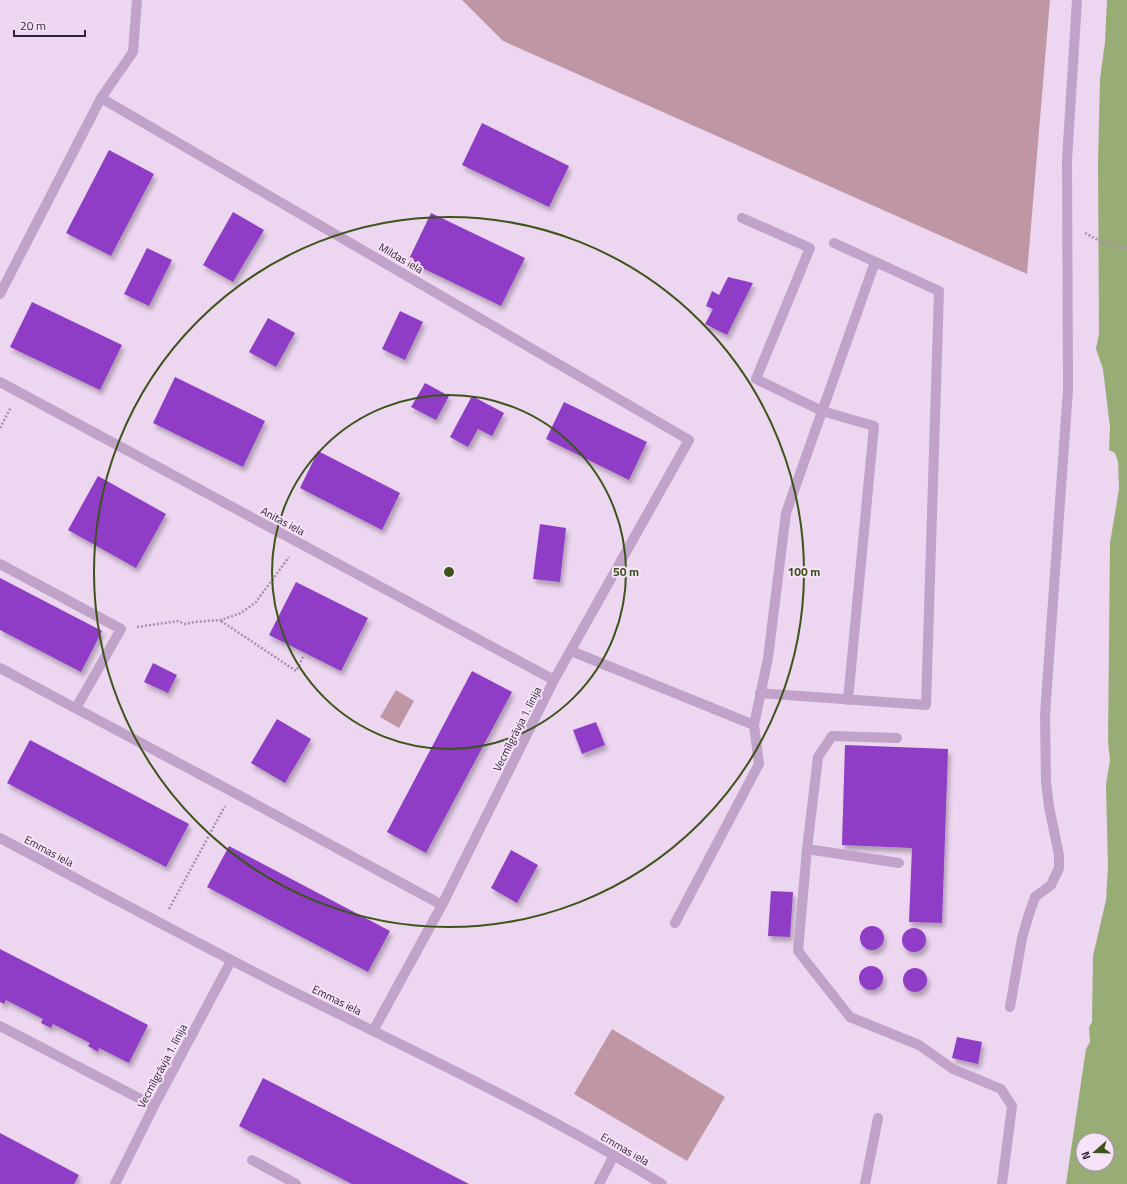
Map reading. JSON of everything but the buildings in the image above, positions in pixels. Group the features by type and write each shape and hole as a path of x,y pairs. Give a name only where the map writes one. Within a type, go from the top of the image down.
{"street":[{"path":"0,294 101,98 133,52 137,0"},
{"path":"1010,1007 1022,938 1031,908 1036,897 1050,885 1059,868 1059,855 1049,807 1046,781 1045,714 1068,389 1067,160 1077,0"},
{"name":"Mildas iela","path":"101,98 688,440"},
{"path":"742,218 810,248 756,380 822,411 874,426 848,700"},
{"path":"760,693 926,705 939,291 834,244"},
{"path":"675,923 759,764 754,725 768,658 786,513 875,262"},
{"name":"Anitas iela","path":"0,382 554,680"},
{"name":"Vecmīlgrāvja 1. līnija","path":"373,1031 442,905 554,680 688,440"},
{"path":"0,564 121,629 76,708"},
{"path":"570,651 754,725"},
{"path":"0,668 442,905"},
{"path":"897,738 832,736 818,757 807,849 798,951 850,1017 919,1045 953,1069 1001,1089 1012,1106 1002,1184"},
{"name":"Emmas iela","path":"0,838 231,961 469,1078 614,1155 662,1184"},
{"path":"807,849 899,863"},
{"name":"Vecmīlgrāvja 1. līnija","path":"116,1184 154,1106 231,961"},
{"path":"0,1026 154,1106"},
{"path":"865,1184 878,1118"},
{"path":"598,1184 614,1155"},
{"path":"252,1160 296,1184"}],"path":[{"path":"1080,230 1102,242 1127,248"},
{"path":"0,428 19,392"},
{"path":"121,629 178,621 185,624 221,620 241,613 256,602 299,543"},
{"path":"221,620 296,671 304,655"},
{"path":"161,924 233,792"}],"shaded area":[{"path":"462,0 1050,0 1027,274 503,41"},
{"path":"1107,0 1127,0 1127,1184 1066,1184 1086,1049 1090,1042 1089,1027 1092,1022 1093,956 1106,900 1108,867 1106,785 1110,760 1108,742 1110,543 1119,489 1118,461 1115,453 1109,450 1110,427 1103,369 1096,349 1099,334 1098,163 1100,79 1105,42"},
{"path":"396,690 414,701 399,728 380,717"},
{"path":"612,1029 725,1097 687,1161 574,1094"}]}
